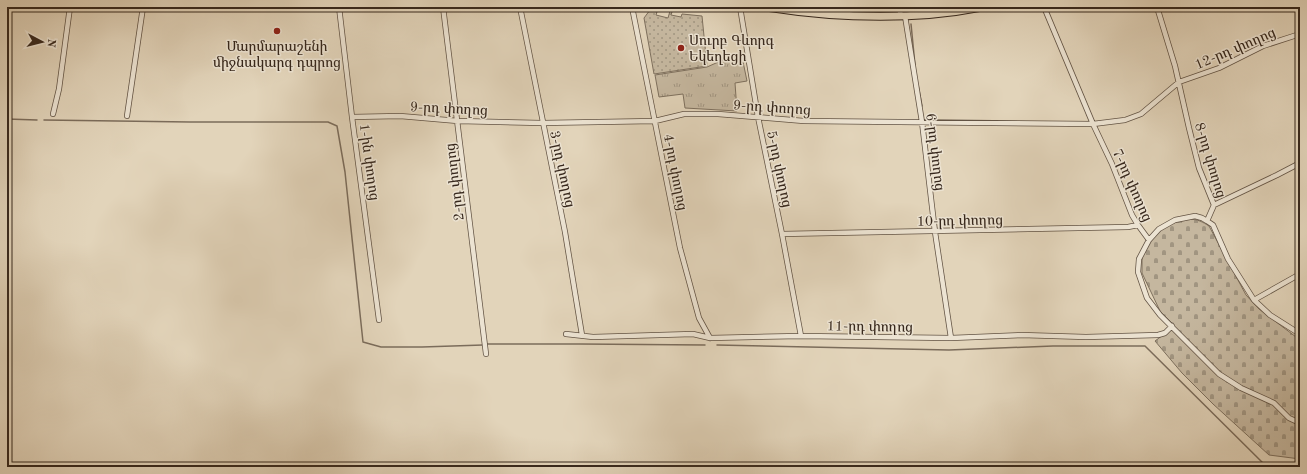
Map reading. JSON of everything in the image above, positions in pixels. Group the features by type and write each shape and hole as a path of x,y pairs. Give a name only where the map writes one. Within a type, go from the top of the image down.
{"main road":[{"path":"766,7 826,14 903,16 956,12 982,7"}],"street":[{"path":"53,114 59,89 70,7"},
{"path":"127,116 144,7"},
{"name":"1-ին փողոց","path":"339,7 379,320"},
{"name":"2-րդ փողոց","path":"443,7 486,354"},
{"name":"3-րդ փողոց","path":"520,7 565,232 582,335"},
{"name":"4-րդ փողոց","path":"632,7 680,248 699,318 710,338"},
{"name":"5-րդ փողոց","path":"740,7 758,117 801,336"},
{"name":"6-րդ փողոց","path":"899,7 903,16 922,122 935,232 950,338"},
{"name":"7-րդ փողոց","path":"1044,7 1093,124 1112,164 1132,215 1149,240 1139,259 1138,272 1147,298 1154,309 1219,374 1240,388 1274,403 1289,418 1300,423"},
{"name":"8-րդ փողոց","path":"1157,7 1175,66 1199,168 1214,205 1207,221"},
{"name":"12-րդ փողոց","path":"1179,82 1219,68 1263,46 1300,34"},
{"name":"9-րդ փողոց","path":"352,117 400,116 458,121 542,123 655,121 684,114 718,114 804,121 1093,124 1125,120 1141,114 1179,82"},
{"path":"1214,205 1300,163"},
{"path":"1149,240 1159,229 1175,220 1195,216 1207,221 1213,225 1228,259 1254,300 1270,315 1300,334"},
{"name":"10-րդ փողոց","path":"782,234 935,232 1128,227 1138,225"},
{"path":"1254,300 1300,274"},
{"name":"11-րդ փողոց","path":"566,334 582,335 593,338 693,334 710,338 801,336 950,338 1021,335 1086,337 1158,334 1165,333 1172,326"}],"green space":[{"path":"650,10 657,12 656,15 668,18 670,11 672,12 671,15 681,17 682,14 702,16 707,66 654,74 644,18"},
{"path":"741,52 747,81 735,83 737,111 685,108 683,94 659,97 655,75 707,67"},
{"path":"1189,219 1200,221 1209,226 1246,295 1259,309 1300,340 1300,459 1269,455 1213,404 1182,373 1155,341 1175,326 1160,311 1142,273 1143,251 1160,229 1169,224"}],"waterway":[{"path":"807,7 821,9"},
{"path":"830,9 898,10"},
{"path":"904,9 923,9"},
{"path":"911,24 915,65"},
{"path":"918,85 922,106"},
{"path":"7,119 37,120"},
{"path":"44,120 328,122 337,126 345,172 363,342 381,347 483,345"},
{"path":"487,344 705,345"},
{"path":"717,345 949,350 1053,346 1145,346 1267,467"}],"place":[{"name":"Մարմարաշենի միջնակարգ դպրոց","path":"277,31"},
{"name":"Սուրբ Գևորգ Եկեղեցի","path":"681,48"}]}
